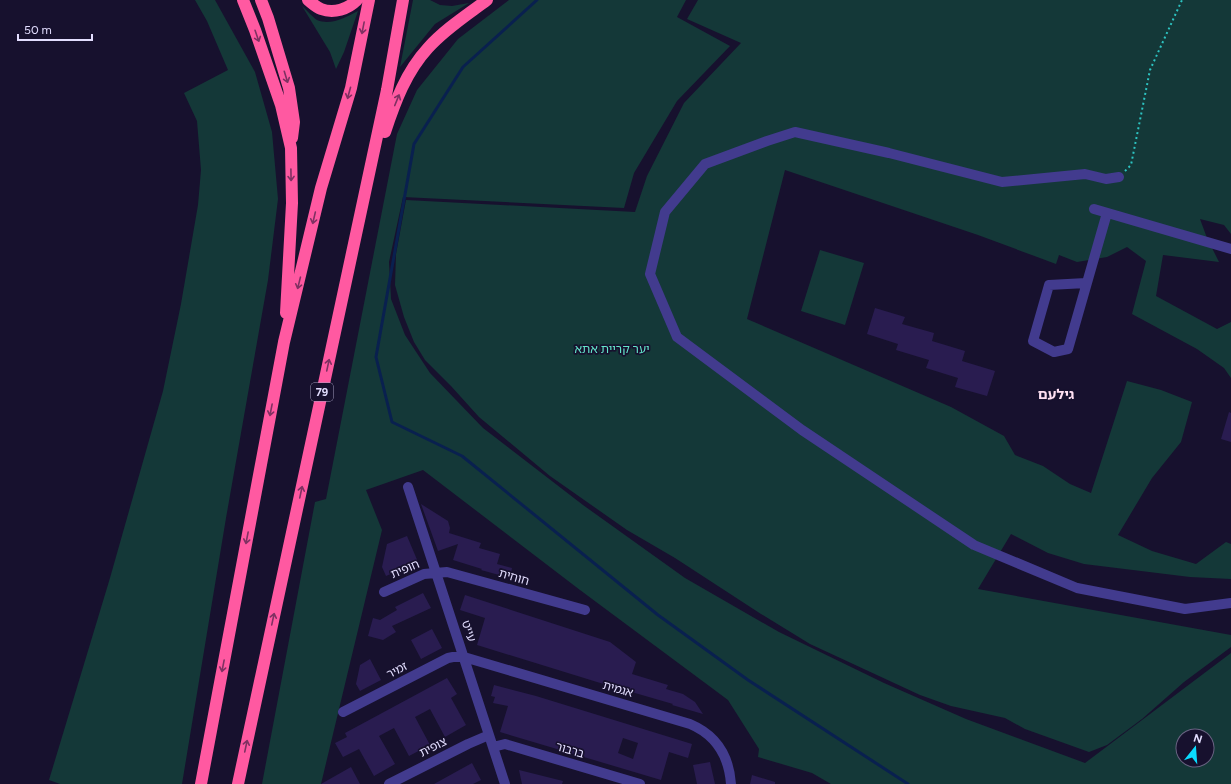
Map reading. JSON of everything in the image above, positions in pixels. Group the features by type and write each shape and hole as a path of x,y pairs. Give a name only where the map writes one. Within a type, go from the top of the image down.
{"highway":[{"path":"242,0 255,30 281,105 291,148"},
{"path":"261,0 268,18 289,88 294,122 291,148 292,202 284,342"},
{"path":"308,0 327,11 337,11 353,4 357,0"},
{"path":"201,784 284,342 321,188 348,100 369,0"},
{"name":"79","path":"238,784 387,90 403,0"},
{"path":"368,176 402,88 419,59 438,38 487,0"}],"street":[{"path":"1119,177 1106,179 1085,174 1002,182 889,153 795,132 705,164 666,212 650,274 677,337 802,430 974,545 1077,588 1185,609 1231,603"},
{"path":"1094,209 1231,249"},
{"path":"1086,283 1049,285 1032,341 1054,352 1068,349 1107,213"},
{"name":"עייט","path":"408,487 505,784"},
{"name":"חופית","path":"384,592 417,576 436,572"},
{"name":"חוחית","path":"436,572 452,573 585,610"},
{"name":"זמיר","path":"343,712 448,658 464,657"},
{"name":"אגמית","path":"464,657 700,728 718,745 725,756 729,766 731,784"},
{"name":"צופית","path":"390,784 468,744 489,735"},
{"name":"ברבור","path":"493,747 505,744 640,784"}],"path":[{"path":"1119,177 1132,165 1150,70 1182,0"}],"green space":[{"path":"195,0 215,0 255,72 272,132 278,199 268,280 226,518 182,784 60,784 49,780 110,578 163,391 181,304 198,205 201,170 197,121 184,93 228,70 207,21"},
{"path":"413,0 430,0 440,5 452,6 469,3 435,24 400,67"},
{"path":"509,0 686,0 677,17 730,46 677,101 634,173 624,208 403,197 389,262 391,299 405,335 430,373 483,428 583,505 685,578 779,632 884,683 966,719 1085,763 1231,653 1231,784 831,784 812,773 758,757 759,749 728,700 580,590 423,470 366,490 382,530 321,784 262,784 315,502 326,499 397,134 417,90 458,39"},
{"name":"יער קריית אתא","path":"698,0 1231,0 1231,234 1224,225 1200,219 1207,238 1219,262 1163,255 1156,296 1217,329 1231,322 1231,378 1224,368 1197,349 1132,314 1146,261 1127,247 1107,257 1077,262 1059,255 1056,264 978,235 785,170 747,319 951,407 1004,436 1015,455 1043,466 1070,484 1091,493 1127,381 1161,390 1192,402 1181,442 1152,478 1118,535 1152,551 1196,564 1226,542 1231,544 1231,579 1190,577 1084,564 1048,553 1011,534 978,589 1231,635 1231,647 1184,682 1142,719 1107,745 1089,752 1025,729 1005,718 951,706 920,695 810,644 675,558 627,530 550,476 479,417 425,360 414,342 404,317 395,285 396,254 406,200 635,212 647,176 684,103 741,43 687,19"},
{"path":"302,6 315,19 322,22 338,20 358,11 344,52 336,69 330,52"},
{"path":"820,250 864,263 845,325 801,311"}],"building":[{"path":"875,308 905,317 902,324 934,333 932,341 965,351 962,361 995,371 987,396 955,387 958,378 926,368 929,360 896,350 898,344 867,334"},
{"path":"1229,412 1231,413 1231,442 1221,439"},
{"path":"421,504 448,521 450,528 449,533 481,543 479,548 500,554 497,564 512,568 510,578 453,560 458,544 438,551"},
{"path":"407,536 418,562 386,576 382,567 387,544"},
{"path":"423,593 431,608 392,626 396,632 383,640 368,636 373,618 380,620 397,610 395,607"},
{"path":"465,595 610,642 636,662 632,674 668,685 666,689 683,694 695,702 703,714 477,645 485,618 460,610"},
{"path":"432,629 442,648 421,659 411,640"},
{"path":"370,659 381,680 360,691 356,684 360,665"},
{"path":"447,678 457,694 451,698 466,725 445,737 430,709 415,717 430,745 409,756 394,728 379,736 395,764 374,776 359,749 343,757 335,743 347,737 345,733"},
{"path":"494,685 536,696 692,744 688,758 669,752 661,780 500,732 508,706 493,703 495,697 491,696","holes":["623,738 638,743 633,759 618,753"]},
{"path":"710,762 715,784 697,784 693,765"},
{"path":"472,763 481,780 473,784 434,784"},
{"path":"351,767 360,784 321,784"},
{"path":"519,770 563,781 562,784 522,784"},
{"path":"752,775 775,782 775,784 750,784"}],"waterway":[{"path":"537,0 463,67 414,144 376,357 392,422 462,456 658,615 748,680 908,784"}],"district":[{"name":"גילעם","path":"1056,394"}]}
